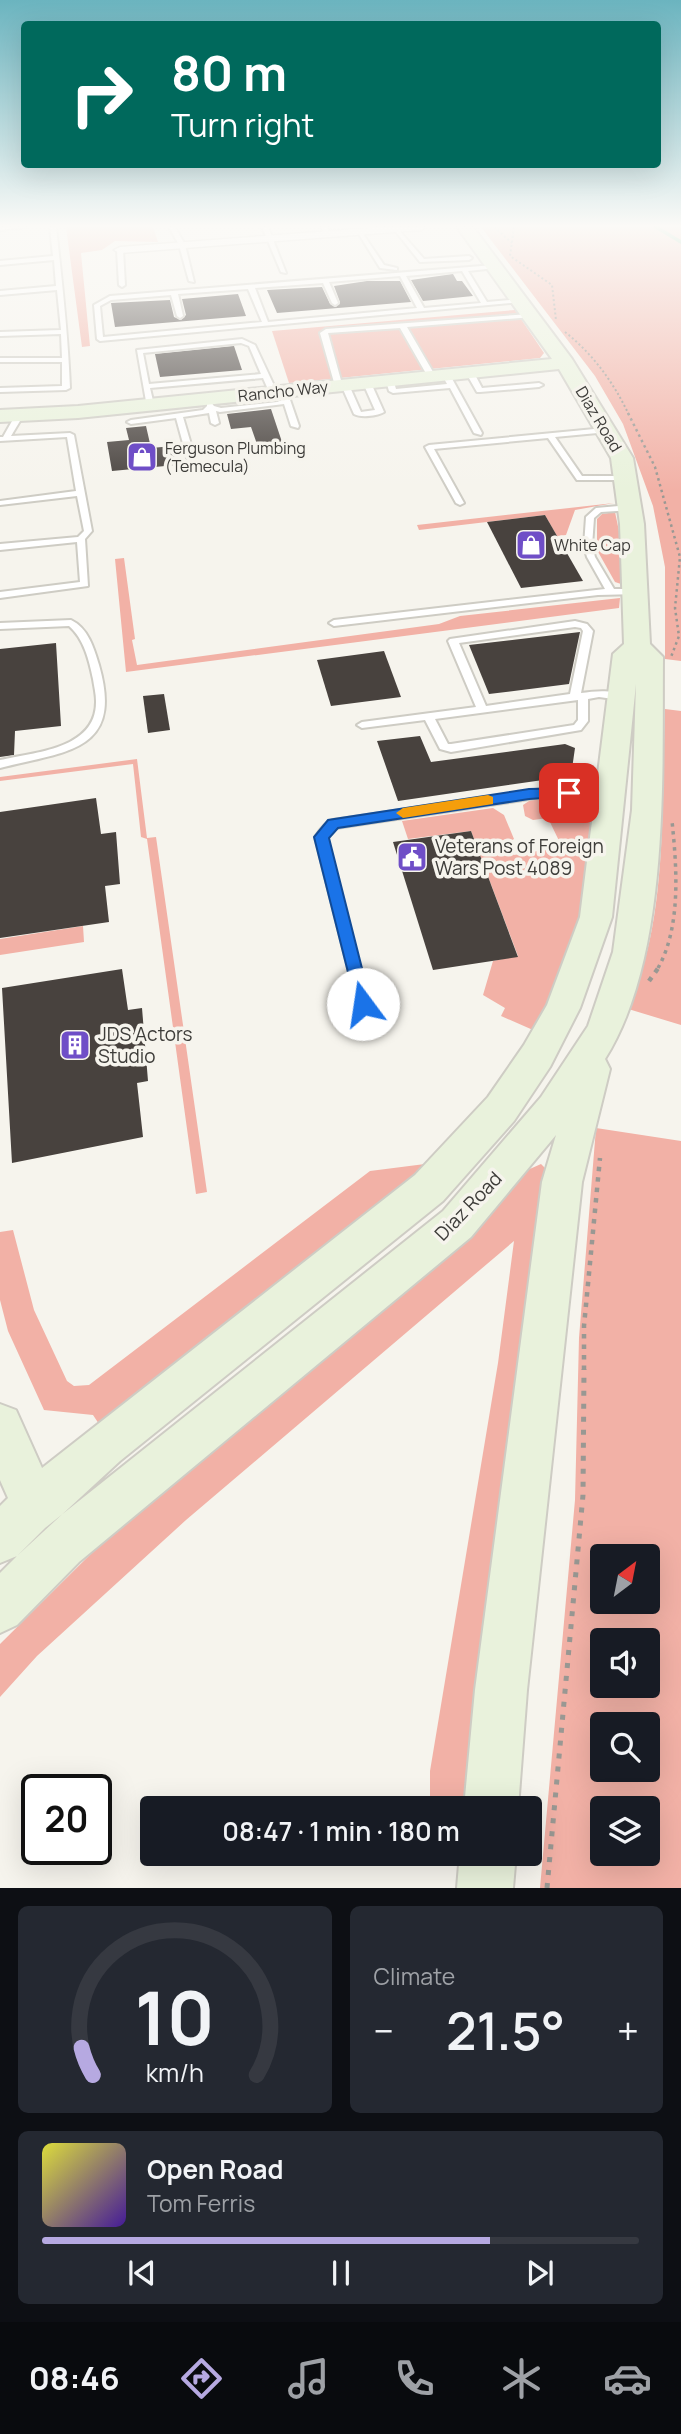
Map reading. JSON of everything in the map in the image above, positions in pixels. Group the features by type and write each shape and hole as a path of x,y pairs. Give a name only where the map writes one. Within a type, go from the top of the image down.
{"main road":[{"name":"Diaz Road","path":"530,315 565,363 622,458 629,509 637,647"},
{"name":"Rancho Way","path":"9,416 148,396 209,403 277,390 370,388 390,381 443,379 470,373 565,363"},
{"name":"Diaz Road","path":"0,1539 34,1505 196,1371 429,1188 502,1109 537,1056 563,1008 596,917 626,654 637,647"},
{"name":"Diaz Road","path":"0,1608 72,1536 457,1224 554,1109 604,1031 630,952 647,810 650,657 637,647"},
{"path":"492,1796 501,1690 562,1182 576,1122 604,1031"},
{"path":"0,1426 34,1505"},
{"path":"485,1888 487,1866"}],"lane":[{"path":"0,390 66,388 63,315"},
{"path":"98,315 100,339 376,315"},
{"path":"262,315 266,325"},
{"path":"370,388 380,412 358,414 345,389 323,332 478,315"},
{"path":"402,325 443,379 478,433"},
{"path":"0,334 65,332"},
{"path":"277,390 148,396 139,351 243,341 252,345 277,390 295,426"},
{"path":"0,360 67,360"},
{"path":"470,373 480,390 540,385"},
{"path":"131,422 205,412 209,403"},
{"path":"209,403 215,423"},
{"path":"179,415 191,458"},
{"path":"0,547 81,539 88,531 71,435 3,439 9,416"},
{"path":"460,503 429,447 605,430"},
{"path":"550,435 580,478 625,478"},
{"path":"0,503 80,493"},
{"path":"611,592 588,546 590,517 599,510 629,509"},
{"path":"0,595 85,584 81,539"},
{"path":"334,623 611,592 635,592"},
{"path":"476,593 482,606"},
{"path":"0,626 71,623 88,642 100,686 100,714 86,740 73,746 0,764"},
{"path":"428,716 444,747 451,748 577,728 583,721 579,696 588,631 584,626 575,624 453,641 482,709"},
{"path":"362,725 579,696 621,697"},
{"path":"363,1004 321,837 333,824 550,792 611,799"}],"shaded area":[{"path":"78,315 87,315 90,346 82,347"},
{"path":"456,315 518,315 544,353 540,358 289,383 272,331"},
{"path":"548,315 681,315 681,661 665,659 665,567 653,506 623,424 595,376"},
{"path":"614,503 575,510 566,535 557,536 545,515 419,530 417,525"},
{"path":"615,512 620,536 621,584 615,582 597,550 597,519 602,514"},
{"path":"124,558 137,665 439,624 460,616 620,598 619,608 126,672 115,559"},
{"path":"665,709 681,711 681,1025 625,1008 644,963 656,903 662,837"},
{"path":"137,759 147,838 156,837 207,1192 196,1194 147,839 141,837 133,764 0,781 0,777"},
{"path":"532,799 582,805 590,817 595,819 585,905 555,989 533,1030 501,1016 505,1008 483,995 493,961 518,956 471,831 408,839 402,821 493,808 504,815 514,839 507,843 514,855 562,847 548,818 533,820 525,816 523,805"},
{"path":"83,926 84,942 0,955 0,939"},
{"path":"596,1128 681,1141 681,1888 540,1888 575,1500 579,1338"},
{"path":"425,1164 375,1210 99,1424 93,1415 44,1410 8,1331 0,1300 0,1232 13,1230 34,1310 67,1381 74,1386 89,1385 370,1171"},
{"path":"541,1164 549,1172 476,1796 430,1796 430,1771 498,1363 514,1241 186,1520 37,1656 0,1697 0,1644 120,1525 523,1172"}],"building":[{"path":"113,315 174,315 181,320 186,315 246,316 115,327"},
{"path":"234,346 242,370 160,377 155,354"},
{"path":"271,409 283,445 258,447 251,427 231,429 227,414"},
{"name":"Ferguson Plumbing (Temecula)","path":"146,426 151,448 173,446 176,465 112,471 107,442 129,440 126,428"},
{"name":"White Cap","path":"545,515 583,581 521,588 487,522"},
{"path":"580,632 569,684 489,694 469,645"},
{"path":"56,643 61,726 15,731 14,755 0,757 0,649"},
{"path":"384,651 401,697 331,706 317,660"},
{"path":"164,694 170,730 148,733 143,696"},
{"path":"420,736 431,762 565,744 575,748 571,776 398,801 377,741"},
{"path":"96,798 101,834 116,832 120,884 105,886 109,922 0,938 0,812"},
{"path":"471,831 518,957 433,970 393,842"},
{"name":"JDS Actors Studio","path":"122,969 128,1010 142,1008 148,1081 137,1083 143,1137 12,1163 2,988"}],"slow traffic":[{"path":"403,813 488,800"}],"place":[{"name":"Ferguson Plumbing (Temecula)","path":"142,457"},
{"name":"White Cap","path":"531,545"},
{"name":"Veterans of Foreign Wars Post 4089","path":"412,857"},
{"name":"JDS Actors Studio","path":"75,1045"}],"route":[{"path":"363,1004 321,837 333,824 529,794 569,793"}]}
